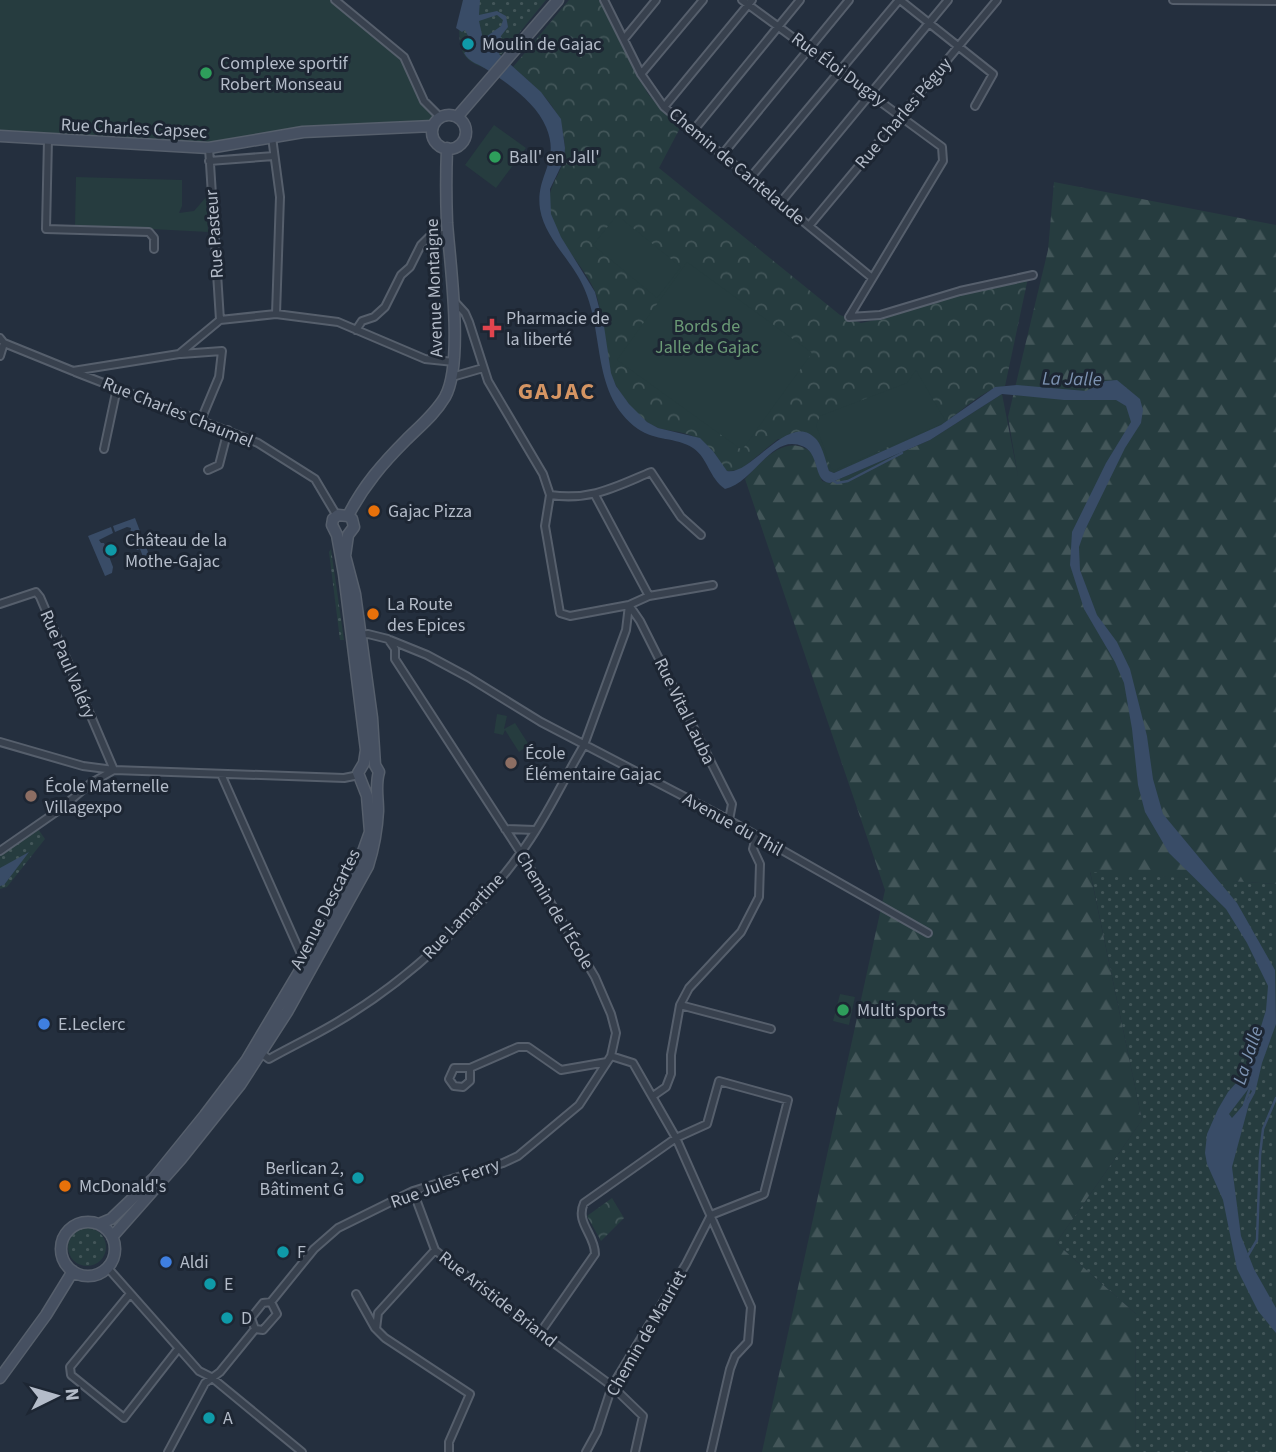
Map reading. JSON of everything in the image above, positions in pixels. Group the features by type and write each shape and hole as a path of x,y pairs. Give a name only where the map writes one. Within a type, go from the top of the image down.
{"main road":[{"path":"457,117 558,0"},
{"path":"440,117 457,117 465,125 465,137 458,146 446,148 435,140 433,126 440,117"},
{"name":"Rue Charles Capsec","path":"0,136 209,148 303,132 433,126"},
{"name":"Avenue Montaigne","path":"343,516 376,473 436,410 452,377 454,301 448,233 446,148"},
{"path":"343,516 352,519 354,527 342,535 332,526 343,516"},
{"name":"Avenue Descartes","path":"112,1237 196,1142 240,1086 310,972 368,866 376,841 376,779 379,772 370,764 350,569 342,535"},
{"name":"Avenue Descartes","path":"73,1271 62,1257 64,1237 76,1225 84,1222 99,1224 111,1219 154,1178 246,1061 305,963 364,855 370,832 370,809 359,768 370,764"},
{"path":"361,778 371,783 376,779"},
{"path":"0,1378 46,1315 73,1271 95,1275 107,1267 114,1252 112,1237 99,1224"}],"street":[{"path":"335,0 404,57 424,100 440,117"},
{"name":"Chemin de Cantelaude","path":"604,0 641,74 664,107 871,277"},
{"path":"624,39 656,0"},
{"path":"641,74 703,0"},
{"path":"693,131 800,0"},
{"path":"722,155 849,0"},
{"path":"751,177 900,0 993,74 975,106"},
{"path":"781,202 947,0"},
{"name":"Rue Charles Péguy","path":"808,226 997,0"},
{"path":"1173,0 1276,1"},
{"path":"664,107 747,2"},
{"name":"Rue Éloi Dugay","path":"747,2 942,147 943,161 871,277"},
{"path":"272,137 281,197 276,314"},
{"path":"48,139 46,229 149,232 154,238 154,249"},
{"name":"Rue Pasteur","path":"209,148 220,320"},
{"path":"209,162 274,156"},
{"path":"356,330 362,321 374,317 385,307 401,275 410,267 429,237 448,233"},
{"path":"871,277 849,317 880,316 960,291 1033,275"},
{"path":"454,301 465,313 483,368 495,393 543,474 550,495 545,526 560,613 570,616 629,605 649,596 713,585"},
{"path":"179,354 220,320 276,314 331,321 425,359 454,362"},
{"path":"0,356 2,340"},
{"name":"Rue Charles Chaumel","path":"2,340 73,371 258,443 315,479 343,516"},
{"path":"73,371 179,354 222,351 219,377 201,420"},
{"path":"452,377 483,368"},
{"path":"104,449 117,387"},
{"path":"208,470 219,465 228,430"},
{"path":"550,495 595,495 652,472 681,517 701,535"},
{"path":"595,495 649,596"},
{"name":"Rue Paul Valéry","path":"0,604 30,593 36,593 40,597 114,771"},
{"name":"Rue Lamartine","path":"261,1053 269,1059 340,1021 386,989 465,920 521,853 584,745 626,630 629,605"},
{"name":"Rue Vital Lauba","path":"629,605 640,621 732,804 729,820"},
{"path":"356,635 368,634 388,639"},
{"name":"Avenue du Thil","path":"388,639 427,655 468,677 584,745 729,820 928,933"},
{"name":"Chemin de l'École","path":"388,639 395,649 395,659 521,853 595,977 616,1033 609,1059"},
{"path":"0,742 83,766 114,771 361,778"},
{"path":"0,851 59,810 91,783 114,771"},
{"path":"221,774 305,963"},
{"path":"505,829 535,830"},
{"path":"653,1096 666,1087 671,1074 671,1055 680,1005 689,988 741,932 759,897 760,864 753,849 756,837"},
{"path":"680,1005 771,1029"},
{"path":"470,1068 518,1047 528,1047 561,1070 609,1059 634,1063 676,1138 751,1307 748,1342 734,1356 711,1452"},
{"name":"Rue Jules Ferry","path":"255,1329 251,1318 263,1303 271,1302 324,1239 338,1228 413,1191 518,1156 579,1105 609,1059"},
{"path":"540,1333 595,1254 595,1243 582,1222 580,1211 584,1203 676,1138 707,1124 719,1081 788,1100 764,1194 711,1215"},
{"name":"Rue Aristide Briand","path":"413,1191 435,1250 497,1301 612,1386 643,1416 638,1451"},
{"name":"Chemin de Mauriet","path":"586,1452 597,1432 612,1386 686,1264 711,1215"},
{"path":"376,1329 378,1313 435,1250"},
{"path":"107,1267 199,1371 211,1377 302,1452"},
{"path":"356,1294 376,1329 385,1338 470,1394 449,1442 449,1452"},
{"path":"130,1295 70,1367 71,1375 124,1418 178,1349"},
{"name":"Rue Jules Ferry","path":"255,1329 263,1330 277,1314 271,1302"},
{"name":"Rue Jules Ferry","path":"168,1452 205,1383 220,1372 255,1329"}],"green space":[{"name":"Complexe sportif Robert Monseau","path":"0,0 335,0 404,57 424,100 440,117 433,126 303,132 216,148 0,136"},
{"path":"463,0 546,0 489,70 471,61 461,48 459,31"},
{"name":"Bords de Jalle de Gajac","path":"569,0 603,0 602,5 648,94 680,128 659,168 840,315 861,323 885,318 914,306 1028,278 1005,386 987,392 927,433 834,473 829,471 817,440 778,439 740,470 727,471 696,438 658,428 640,416 617,387 608,365 596,294 551,218 550,194 565,155 557,116 539,90 513,67"},
{"name":"Ball' en Jall'","path":"494,125 526,148 496,188 465,165"},
{"path":"76,177 182,180 182,206 179,213 194,211 207,196 208,232 75,225"},
{"path":"1054,182 1276,225 1276,884 1090,872 1142,1120 1056,1243 1136,1314 1135,1452 762,1452 885,890 745,479 767,457 784,447 793,446 803,447 812,453 822,481 830,483 930,440 1002,394 1018,476 1008,417 1048,250"},
{"path":"617,215 681,267 657,298 593,245"},
{"path":"687,262 812,353 742,450 617,360"},
{"path":"916,370 946,422 835,470 831,468 816,425 820,416 907,383"},
{"path":"331,549 344,640 340,640 329,552"},
{"path":"497,714 507,716 504,729 515,723 529,745 519,752 505,730 503,735 494,733"},
{"path":"36,826 45,839 7,887 0,889 0,855"},
{"path":"1090,871 1276,884 1276,1452 1135,1452 1136,1314 1056,1243 1142,1120"},
{"path":"840,994 855,997 849,1025 833,1021"},
{"path":"612,1198 624,1218 601,1241 587,1216"},
{"path":"87,1228 100,1234 106,1247 100,1260 87,1266 74,1260 68,1247 74,1234"}],"water":[{"path":"463,0 480,0 479,15 497,11 506,16 508,27 501,36 499,54 541,92 561,119 564,160 550,189 551,214 561,237 595,292 616,386 647,422 658,428 700,438 727,471 737,470 748,464 783,437 795,432 806,432 817,440 829,471 834,473 941,425 995,387 1017,385 1086,391 1105,381 1117,380 1140,399 1143,410 1141,423 1125,448 1085,530 1079,547 1080,570 1097,615 1117,642 1130,669 1163,814 1237,903 1275,970 1276,1024 1255,1093 1249,1104 1232,1167 1241,1236 1254,1269 1276,1308 1276,1333 1258,1311 1237,1269 1223,1200 1205,1153 1207,1134 1218,1109 1228,1092 1245,1073 1253,1053 1266,1010 1268,986 1247,943 1226,909 1169,853 1145,812 1138,785 1124,683 1084,609 1070,565 1072,532 1106,463 1131,422 1126,406 1116,400 1064,400 1002,394 930,440 830,483 820,476 809,450 792,444 775,450 743,480 725,489 715,479 698,452 680,442 638,429 623,415 613,399 601,363 595,325 584,288 547,230 540,209 539,197 551,150 546,127 536,110 522,95 466,56 464,53 473,46 465,30 462,32 456,28","holes":["497,15 503,20 501,26 483,39 479,21","1249,1088 1252,1091 1232,1118 1229,1114"]},
{"path":"135,518 151,560 145,562 130,533 131,528 115,532 113,526"},
{"path":"111,527 113,533 99,540 104,543 113,567 112,573 105,576 88,536"},
{"path":"29,852 4,885 0,886 0,868"}],"waterway":[{"name":"La Jalle","path":"832,480 837,483 848,481 902,453"},
{"name":"La Jalle","path":"1244,1105 1250,1088"},
{"path":"1247,1257 1257,1240 1263,1129 1276,1098"}],"place":[{"name":"Moulin de Gajac","path":"468,44"},
{"name":"Complexe sportif Robert Monseau","path":"206,73"},
{"name":"Ball' en Jall'","path":"495,157"},
{"name":"Pharmacie de la liberté","path":"492,328"},
{"name":"Gajac Pizza","path":"374,511"},
{"name":"Château de la Mothe-Gajac","path":"111,550"},
{"name":"La Route des Epices","path":"373,614"},
{"name":"École Élémentaire Gajac","path":"511,763"},
{"name":"École Maternelle Villagexpo","path":"31,796"},
{"name":"Multi sports","path":"843,1010"},
{"name":"E.Leclerc","path":"44,1024"},
{"name":"Berlican 2, Bâtiment G","path":"358,1178"},
{"name":"McDonald's","path":"65,1186"},
{"name":"F","path":"283,1252"},
{"name":"Aldi","path":"166,1262"},
{"name":"E","path":"210,1284"},
{"name":"D","path":"227,1318"},
{"name":"A","path":"209,1418"}],"district":[{"name":"GAJAC","path":"557,391"}]}
